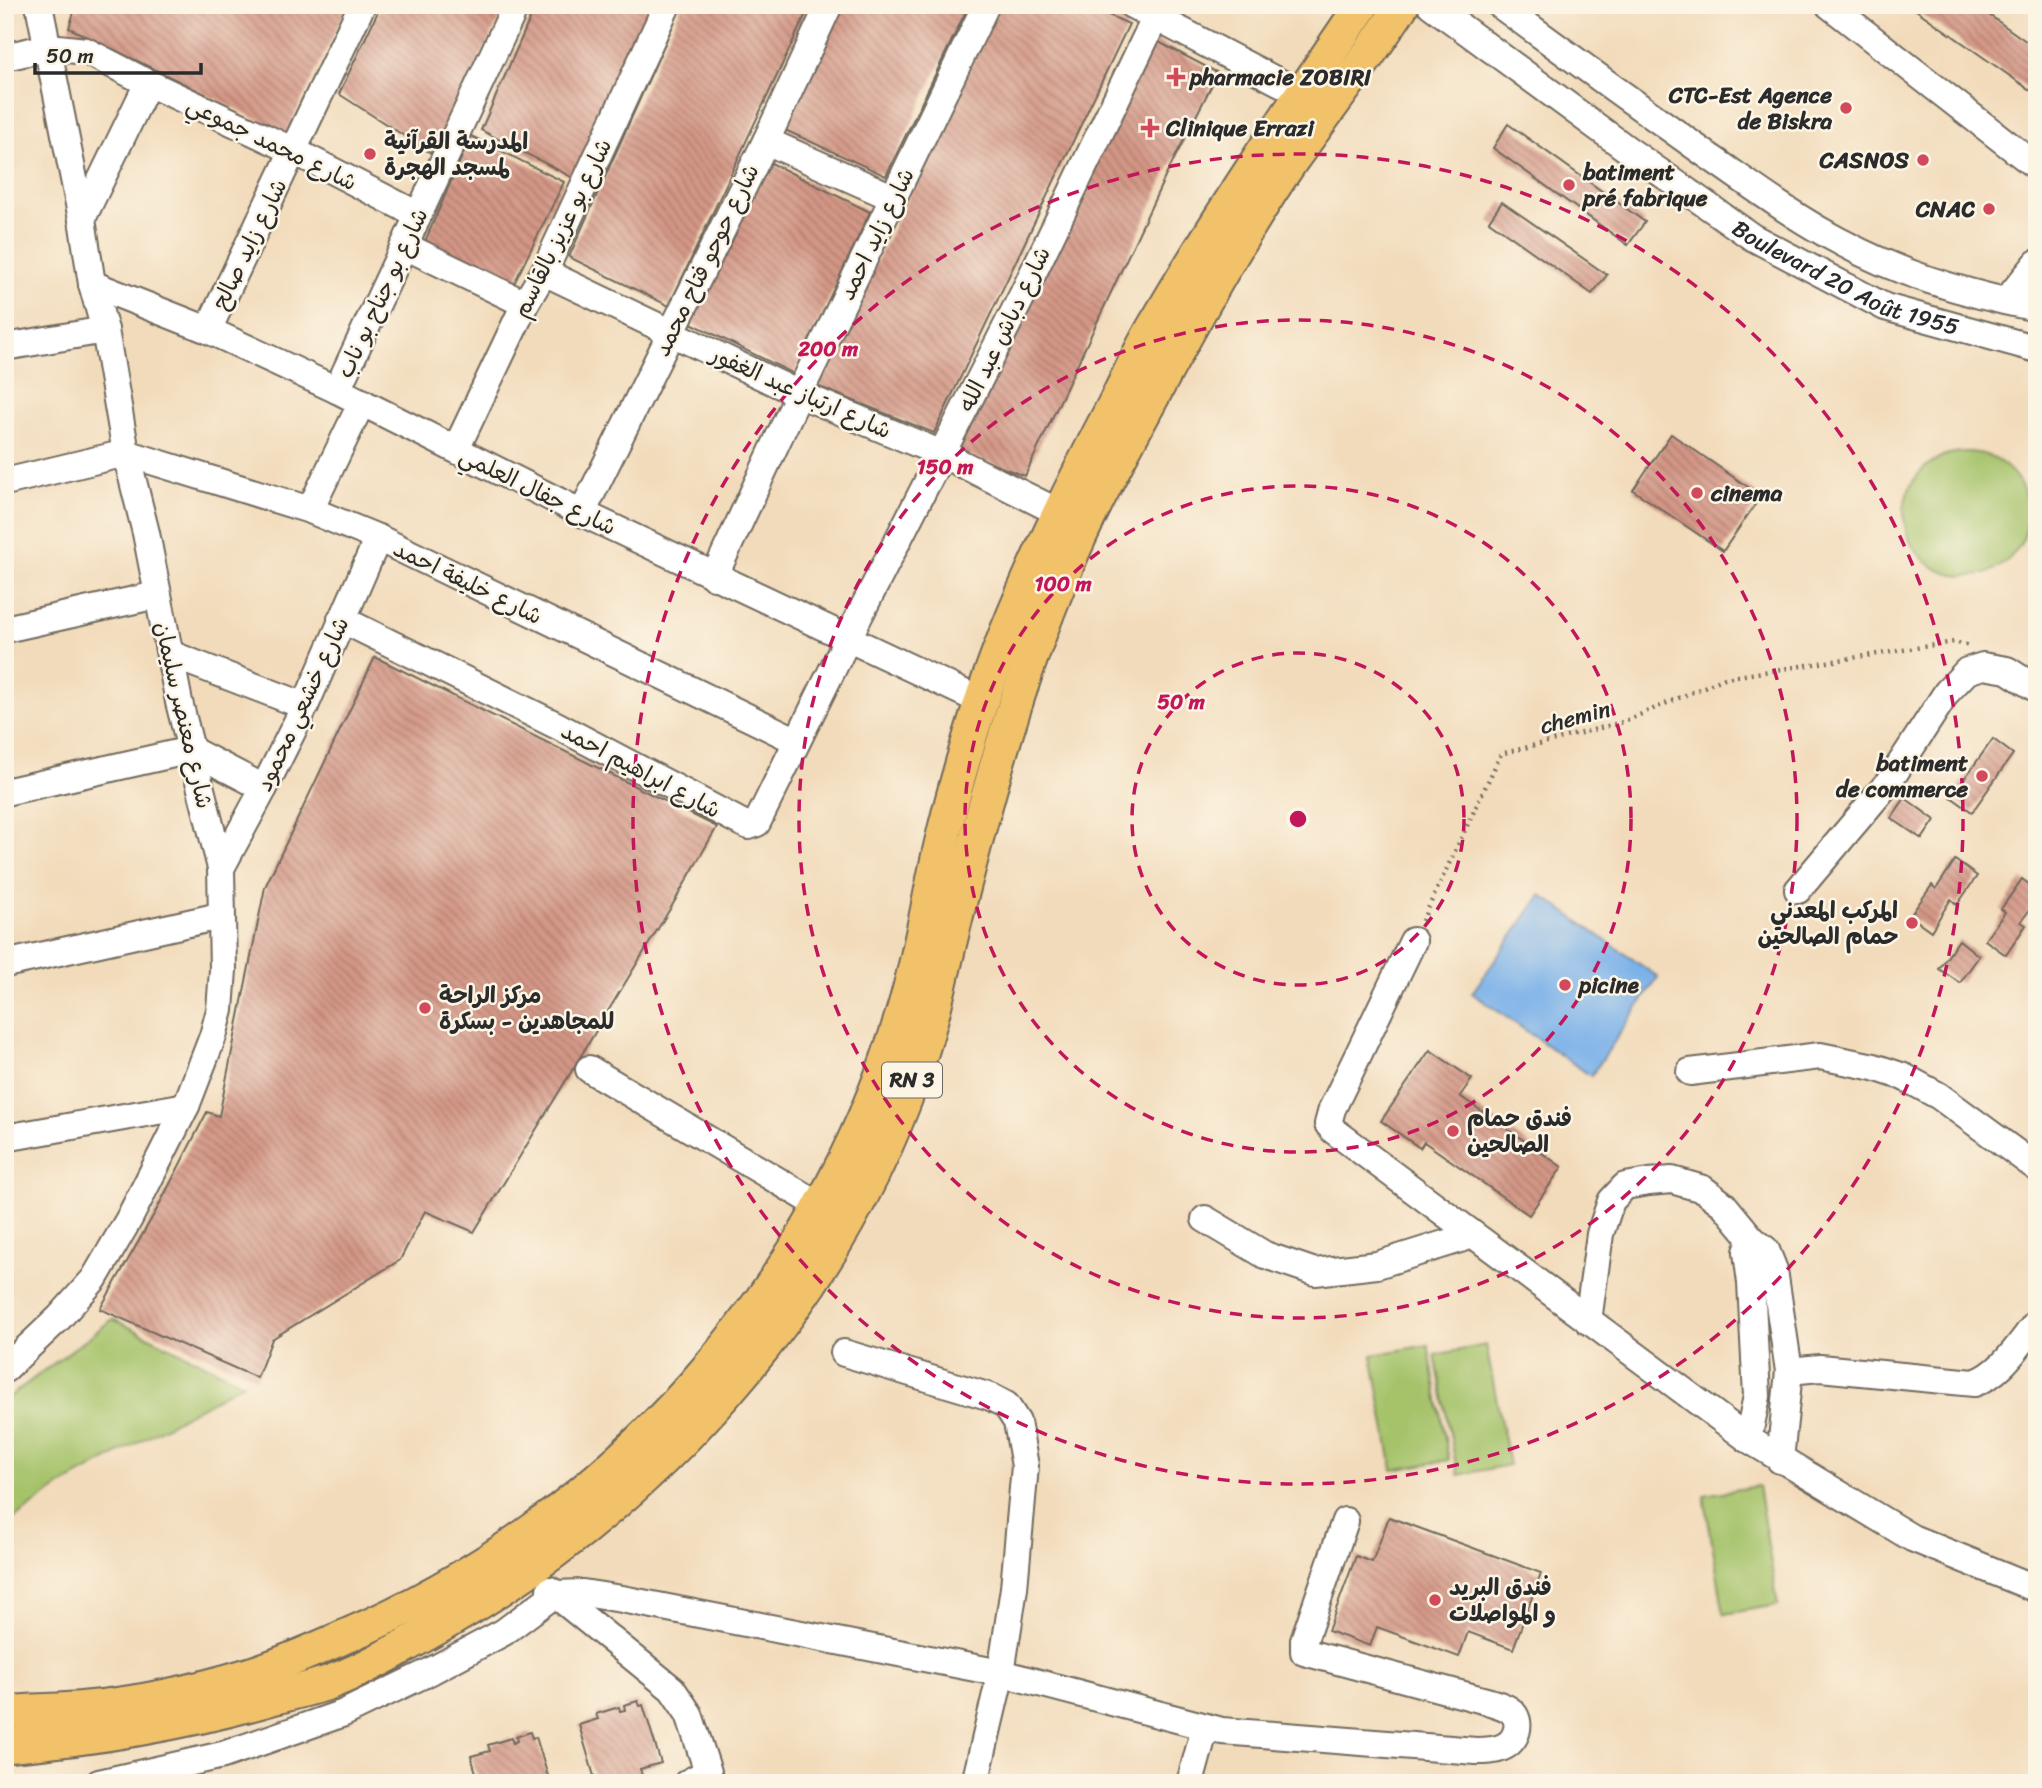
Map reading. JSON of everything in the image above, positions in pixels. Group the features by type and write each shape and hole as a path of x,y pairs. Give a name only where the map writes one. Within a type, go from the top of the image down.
{"main road":[{"name":"RN 3","path":"5,1713 89,1708 209,1686 253,1674 383,1620 494,1558 581,1493 668,1414 734,1336 798,1247 822,1207 862,1124 904,1010 960,773 1004,639 1058,512 1154,326 1213,228 1362,5"},
{"name":"RN 3","path":"5,1746 93,1737 223,1713 334,1680 405,1646 504,1589 526,1570 558,1550 678,1447 723,1397 783,1322 856,1206 891,1134 927,1038 1005,736 1031,658 1065,570 1112,472 1229,258 1289,164 1402,5"}],"street":[{"name":"شارع معنصر سليمان","path":"5,1369 59,1318 94,1279 129,1219 186,1106 220,1010 223,970 220,868 191,750 156,595 146,533 126,453 105,330 92,284 82,219 39,5"},
{"name":"شارع زايد صالح","path":"208,330 362,5"},
{"name":"شارع بو جناح بو ناب","path":"337,390 516,5"},
{"name":"شارع بو عزيز بالقاسم","path":"456,449 525,304 544,272 667,5"},
{"name":"شارع حوحو فتاح محمد","path":"582,513 766,141 829,5"},
{"name":"شارع زايد احمد","path":"714,577 986,5"},
{"path":"1132,5 1302,94"},
{"name":"Boulevard 20 Août 1955","path":"1431,5 1752,237 1885,307 2037,349"},
{"name":"Boulevard 20 Août 1955","path":"1500,5 1599,79 1782,208 1842,243 1905,271 2037,308"},
{"path":"1829,5 2037,167"},
{"name":"شارع دباش عبد الله","path":"848,638 1022,296 1156,16"},
{"name":"شارع محمد جموعي","path":"5,57 49,47 86,51 294,151 418,215"},
{"path":"82,219 148,83"},
{"path":"766,141 894,198"},
{"path":"405,246 525,304"},
{"path":"2006,301 2037,262"},
{"name":"شارع ارتباز عبد الغفور","path":"544,272 799,394 942,454 1058,512"},
{"name":"شارع جفال العلمي","path":"92,284 208,330 337,390 714,577 983,702"},
{"path":"5,347 105,330"},
{"path":"310,510 362,402"},
{"path":"5,482 126,453"},
{"name":"شارع خليفة احمد","path":"126,453 310,510 377,538 797,741"},
{"name":"شارع خشعي محمود","path":"220,868 264,788 304,706 377,538"},
{"path":"5,629 156,595"},
{"name":"شارع ابراهيم احمد","path":"341,620 558,726 748,826 757,823 760,818 848,638"},
{"path":"170,654 304,706"},
{"path":"1798,890 1888,783 1947,692 1967,671 1983,666 2007,670 2037,689"},
{"path":"5,792 191,750 264,788"},
{"path":"5,964 220,916"},
{"path":"1413,940 1332,1109 1328,1124 1333,1130 1588,1321 1780,1460 1912,1538 2037,1589"},
{"path":"1690,1072 1821,1056 1874,1067 1904,1077 1938,1096 2037,1168"},
{"path":"589,1069 822,1207"},
{"path":"5,1138 186,1106"},
{"path":"1588,1321 1600,1234 1611,1201 1626,1186 1672,1180 1703,1189 1724,1205 1752,1239 1766,1250 1773,1270 1788,1383 1780,1460"},
{"path":"1205,1219 1265,1255 1315,1272 1377,1265 1473,1235"},
{"path":"1748,1439 1757,1396 1747,1252 1752,1239"},
{"path":"1757,1396 1820,1368 1974,1383 1993,1373 2037,1322"},
{"path":"844,1353 991,1397 1006,1405 1017,1422 1025,1466 1014,1588 1001,1673 975,1783"},
{"path":"99,1783 223,1755 344,1713 504,1632 555,1594 583,1593 1001,1673 1228,1732 1476,1751 1506,1747 1518,1729 1517,1719 1506,1708 1304,1652 1304,1640 1345,1521"},
{"path":"526,1570 672,1689 689,1714 702,1779"},
{"path":"334,1680 344,1713"},
{"path":"1190,1783 1205,1728"}],"path":[{"name":"chemin","path":"1413,940 1501,754 1623,722 1725,678 1954,642 1972,646"}],"green space":[{"path":"1966,452 1990,456 2010,470 2024,490 2028,514 2024,538 2010,558 1990,572 1966,576 1942,572 1922,558 1908,538 1904,514 1908,490 1922,470 1942,456"},
{"path":"113,1319 243,1383 60,1486 5,1525 5,1400"},
{"path":"1428,1345 1449,1460 1393,1470 1372,1355"},
{"path":"1486,1345 1509,1465 1458,1475 1435,1355"},
{"path":"1758,1486 1778,1605 1724,1614 1704,1495"}],"water":[{"name":"picine","path":"1541,895 1658,977 1591,1076 1472,993"}],"building":[{"path":"94,5 348,5 286,133 69,28 75,9"},
{"path":"381,5 506,5 434,155 339,94"},
{"path":"536,5 655,5 575,179 481,130"},
{"path":"682,5 810,5 669,306 569,257"},
{"path":"842,5 969,5 886,176 785,130"},
{"path":"1000,5 1086,5 1129,24 934,433 817,386"},
{"path":"1909,5 1975,5 2037,49 2037,95"},
{"path":"1155,40 1218,73 1165,177 1025,476 952,449"},
{"name":"batiment pré fabrique","path":"1508,124 1645,222 1628,245 1493,148"},
{"path":"471,136 564,182 509,294 422,248"},
{"path":"767,161 870,212 794,374 691,323"},
{"name":"batiment pré fabrique","path":"1502,202 1607,275 1592,294 1489,221"},
{"name":"cinema","path":"1671,434 1761,496 1723,551 1633,490"},
{"name":"مركز الراحة للمجاهدين - بسكرة","path":"375,657 717,827 474,1232 425,1211 400,1260 272,1339 257,1378 100,1309 157,1209 207,1112 219,1116 265,887"},
{"name":"batiment de commerce","path":"1993,739 2013,754 1972,812 1951,797"},
{"name":"batiment de commerce","path":"1905,798 1935,820 1922,839 1891,818"},
{"path":"1955,860 1977,876 1957,905 1951,899 1931,931 1910,916 1932,885 1936,889"},
{"path":"2022,879 2037,890 2037,899 2021,922 2026,925 2006,955 1985,940 2005,912 2001,909"},
{"path":"1959,940 1979,956 1960,983 1939,969"},
{"name":"فندق حمام الصالحين","path":"1430,1050 1472,1079 1460,1096 1562,1167 1529,1215 1424,1142 1420,1148 1381,1121"},
{"name":"فندق البريد و المواصلات","path":"1389,1517 1541,1573 1513,1649 1468,1632 1459,1657 1377,1627 1370,1646 1328,1631 1356,1556 1372,1562"},
{"path":"638,1701 640,1706 643,1705 661,1763 640,1769 642,1775 621,1781 619,1777 596,1783 579,1725 598,1719 596,1714 619,1707 620,1711 625,1710 624,1705"},
{"path":"530,1732 532,1738 536,1737 550,1783 479,1783 471,1756 490,1751 488,1745 511,1738 513,1743 517,1741 516,1737"}],"place":[{"name":"pharmacie ZOBIRI","path":"1176,77"},
{"name":"CTC-Est Agence de Biskra","path":"1846,108"},
{"name":"Clinique Errazi","path":"1150,128"},
{"name":"المدرسة القرآنية لمسجد الهجرة","path":"370,154"},
{"name":"CASNOS","path":"1923,160"},
{"name":"batiment pré fabrique","path":"1569,185"},
{"name":"CNAC","path":"1989,209"},
{"name":"cinema","path":"1697,493"},
{"name":"batiment de commerce","path":"1982,776"},
{"name":"المركب المعدني حمام الصالحين","path":"1912,923"},
{"name":"picine","path":"1565,985"},
{"name":"مركز الراحة للمجاهدين - بسكرة","path":"425,1008"},
{"name":"فندق حمام الصالحين","path":"1453,1131"},
{"name":"فندق البريد و المواصلات","path":"1435,1600"}]}
